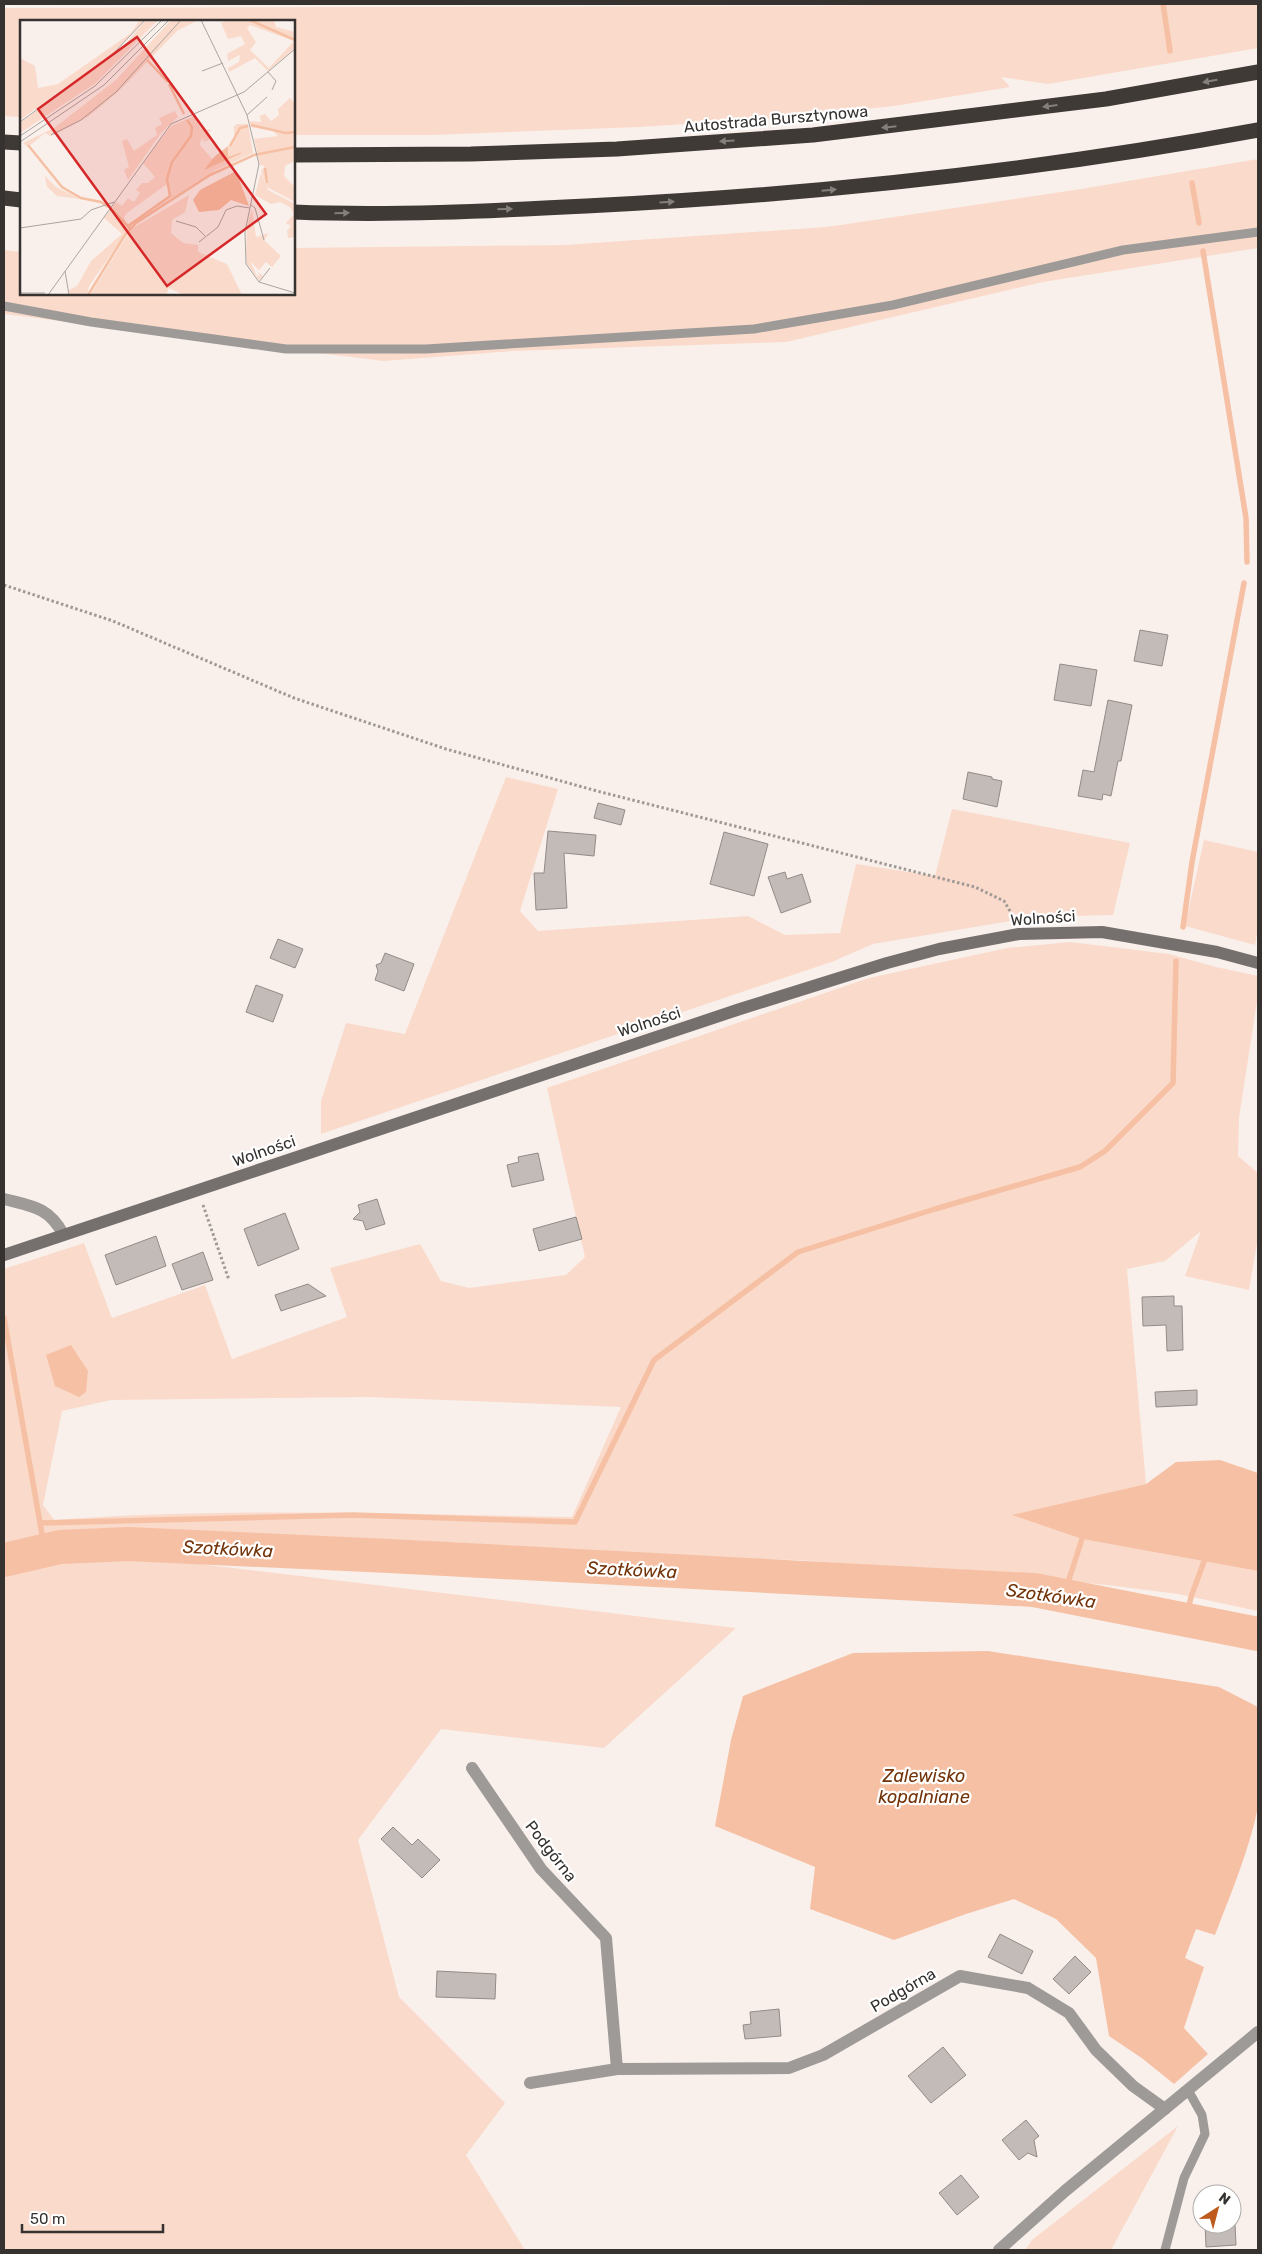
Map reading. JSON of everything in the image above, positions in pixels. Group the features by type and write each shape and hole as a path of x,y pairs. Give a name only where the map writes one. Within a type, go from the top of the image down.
{"highway":[{"name":"Autostrada Bursztynowa","path":"295,155 472,154 607,149 813,135 1106,99 1258,72"},
{"path":"295,212 442,212 572,207 693,201 822,191 962,175 1166,147 1258,130"},
{"path":"4,142 20,143"},
{"path":"4,198 20,200"}],"main road":[{"name":"Wolności","path":"4,1255 527,1079 886,962 939,949 1019,934 1102,932 1209,950 1258,963"}],"street":[{"path":"4,1199 45,1211 56,1222 63,1234"},
{"name":"Podgórna","path":"472,1768 541,1869 606,1938 617,2068"},
{"name":"Podgórna","path":"530,2083 617,2068 789,2068 823,2055 960,1976 1028,1988 1069,2013 1096,2050 1133,2086 1165,2110"},
{"path":"999,2250 1065,2190 1258,2032"}],"lane":[{"path":"4,306 90,322 286,349 426,349 754,330 893,305 1123,250 1258,232"},
{"path":"1165,2250 1184,2178 1205,2134 1202,2115 1188,2090"}],"path":[{"path":"4,585 113,621 294,698 446,750 597,791 974,887 1004,901 1015,918 1019,934"},
{"path":"197,1190 230,1280"}],"shaded area":[{"path":"1258,4 1258,48 1048,84 1001,77 1010,87 894,106 761,119 640,127 431,135 295,135 295,20 20,20 20,117 4,116 4,8"},
{"path":"1258,159 1258,248 1043,282 786,342 512,351 384,361 4,314 4,250 20,252 20,295 295,295 295,248 565,245 827,227 1081,189"},
{"path":"506,777 558,789 520,911 538,931 748,916 785,935 840,933 856,864 935,876 952,809 1130,843 1113,915 1034,917 873,944 834,961 321,1134 321,1101 346,1023 405,1034"},
{"path":"1204,840 1258,852 1258,928 1255,945 1185,926"},
{"path":"1070,942 1169,954 1258,976 1258,995 1239,1118 1238,1156 1258,1173 1258,1237 1249,1290 1185,1276 1201,1231 1165,1261 1127,1269 1146,1484 1013,1515 1082,1539 1258,1571 1258,1611 1178,1594 1107,1585 799,1560 479,1554 67,1539 4,1556 4,1269 84,1243 112,1318 205,1285 232,1359 347,1317 330,1268 420,1244 441,1281 469,1288 566,1275 585,1257 547,1088 869,978 1007,948","holes":["368,1397 621,1407 572,1517 378,1513 248,1513 119,1516 54,1520 43,1505 62,1411 111,1400"]},
{"path":"124,1555 736,1628 604,1748 441,1729 358,1840 399,1997 505,2103 466,2155 525,2250 4,2250 4,1572 45,1561"},
{"path":"1178,2126 1111,2250 1025,2250 1032,2240"}],"water":[{"path":"71,1345 88,1371 86,1392 79,1397 55,1386 46,1355"},
{"path":"1220,1460 1258,1473 1258,1571 1082,1539 1012,1515 1146,1484 1176,1462"},
{"name":"Zalewisko kopalniane","path":"988,1651 1219,1687 1258,1707 1258,1807 1250,1840 1215,1935 1196,1929 1185,1958 1204,1967 1184,2028 1208,2054 1174,2084 1143,2059 1109,2036 1096,1958 1056,1919 1014,1899 894,1940 810,1909 815,1867 715,1826 731,1740 743,1696 853,1653"}],"building":[{"path":"1140,630 1168,635 1162,666 1134,661"},
{"path":"1060,664 1097,670 1091,706 1054,700"},
{"path":"1108,700 1132,705 1121,761 1118,761 1111,796 1103,794 1102,800 1078,796 1083,770 1094,772"},
{"path":"968,772 1002,781 997,807 963,799"},
{"path":"598,803 625,810 621,825 594,818"},
{"path":"548,831 596,835 594,856 564,853 567,908 536,910 534,873 544,873"},
{"path":"724,832 768,844 754,896 710,884"},
{"path":"785,872 787,879 802,874 811,902 781,913 768,877"},
{"path":"278,939 303,949 295,968 270,958"},
{"path":"385,953 414,964 404,991 375,980 378,971 376,965 381,963"},
{"path":"256,985 283,995 273,1022 246,1012"},
{"path":"538,1153 544,1180 512,1187 507,1165 519,1162 518,1157"},
{"path":"377,1199 385,1224 366,1230 363,1221 353,1219 360,1212 358,1205"},
{"path":"285,1213 299,1249 258,1266 244,1229"},
{"path":"576,1217 582,1239 539,1251 533,1229"},
{"path":"156,1236 166,1266 116,1285 105,1255"},
{"path":"203,1252 213,1280 182,1290 172,1264"},
{"path":"308,1284 326,1296 281,1311 275,1295"},
{"path":"1174,1296 1174,1306 1182,1306 1183,1350 1167,1351 1166,1325 1143,1326 1142,1297"},
{"path":"1197,1390 1197,1405 1156,1407 1155,1392"},
{"path":"393,1827 412,1845 418,1839 440,1860 422,1878 381,1839"},
{"path":"1000,1934 1033,1951 1022,1974 988,1957"},
{"path":"1075,1956 1091,1972 1069,1994 1053,1979"},
{"path":"437,1971 496,1974 495,1999 436,1997"},
{"path":"779,2009 781,2036 745,2039 743,2025 751,2024 750,2012"},
{"path":"943,2047 966,2075 931,2103 908,2076"},
{"path":"1026,2120 1039,2136 1034,2140 1037,2157 1028,2153 1019,2160 1002,2140"},
{"path":"961,2175 979,2197 957,2215 939,2193"},
{"path":"1205,2234 1235,2234 1236,2245 1206,2247"}],"waterway":[{"path":"1163,4 1170,51"},
{"path":"1192,183 1199,223"},
{"path":"1203,251 1246,518 1247,562"},
{"path":"1183,927 1192,862 1244,583"},
{"path":"40,1523 353,1515 575,1522 654,1360 798,1252 935,1209 1080,1167 1105,1151 1173,1083 1176,961"},
{"path":"4,1318 45,1551"},
{"path":"1064,1595 1082,1539"},
{"name":"Szotkówka","path":"4,1560 60,1547 128,1544 1034,1590 1258,1634"},
{"path":"1186,1620 1191,1597 1206,1556"}]}
